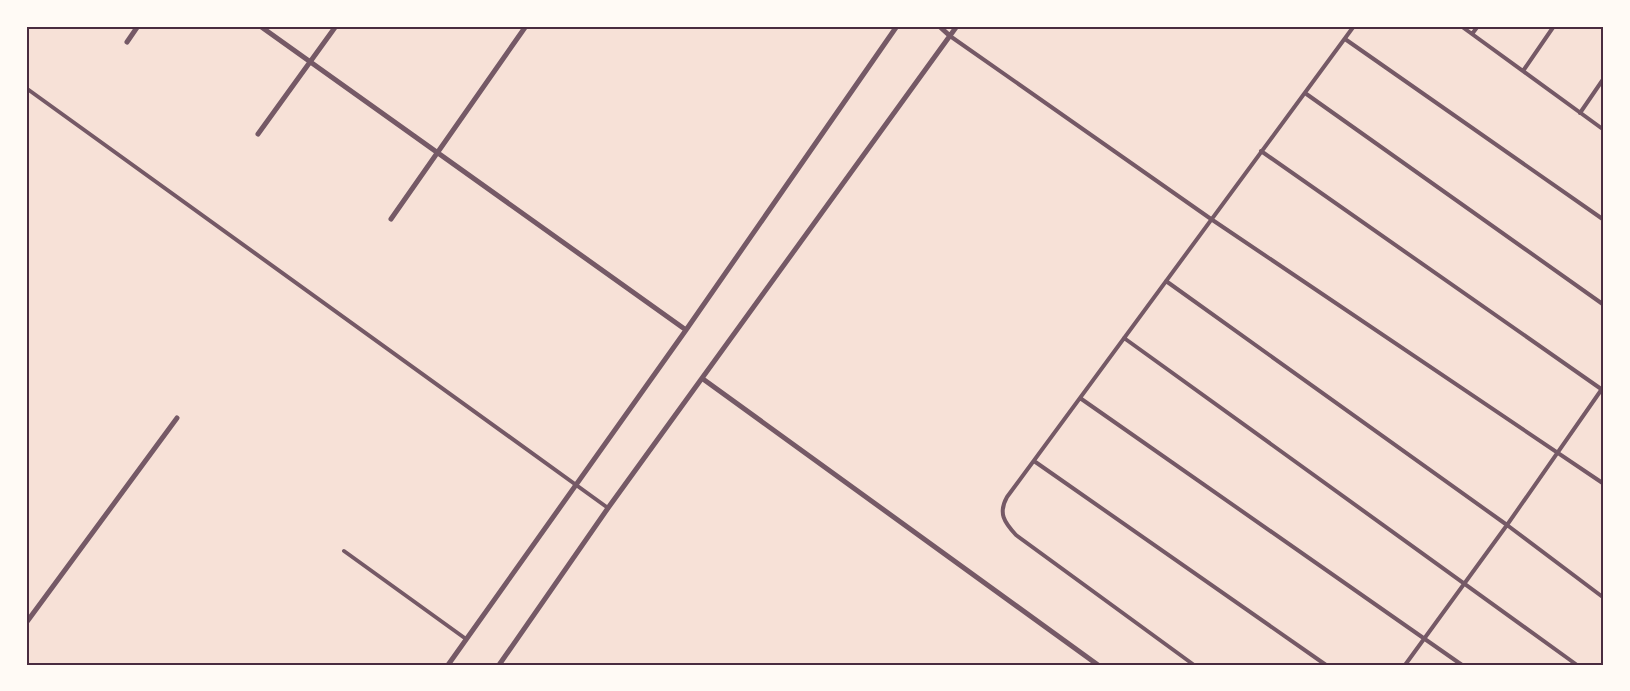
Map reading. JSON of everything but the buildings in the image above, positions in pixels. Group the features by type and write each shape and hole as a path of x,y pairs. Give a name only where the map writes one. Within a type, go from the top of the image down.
{"street":[{"path":"127,42 138,26"},
{"path":"260,26 686,330"},
{"path":"258,134 336,26"},
{"path":"391,219 526,26"},
{"path":"448,665 686,330 897,26"},
{"path":"939,26 950,36"},
{"path":"500,665 608,508 957,26"},
{"path":"703,379 1098,665"},
{"path":"26,623 177,418"}],"lane":[{"path":"1194,665 1016,535 1006,524 1002,516 1003,504 1354,26"},
{"path":"1461,26 1604,130"},
{"path":"1472,34 1478,26"},
{"path":"1523,71 1554,26"},
{"path":"950,36 1211,219 1604,484"},
{"path":"1345,38 1604,220"},
{"path":"1580,113 1604,78"},
{"path":"26,88 608,508"},
{"path":"1305,93 1604,305"},
{"path":"1262,151 1603,389 1405,665"},
{"path":"1166,281 1507,525 1604,598"},
{"path":"1124,338 1577,665"},
{"path":"1080,398 1462,665"},
{"path":"1034,461 1326,665"},
{"path":"344,551 466,639"}]}
